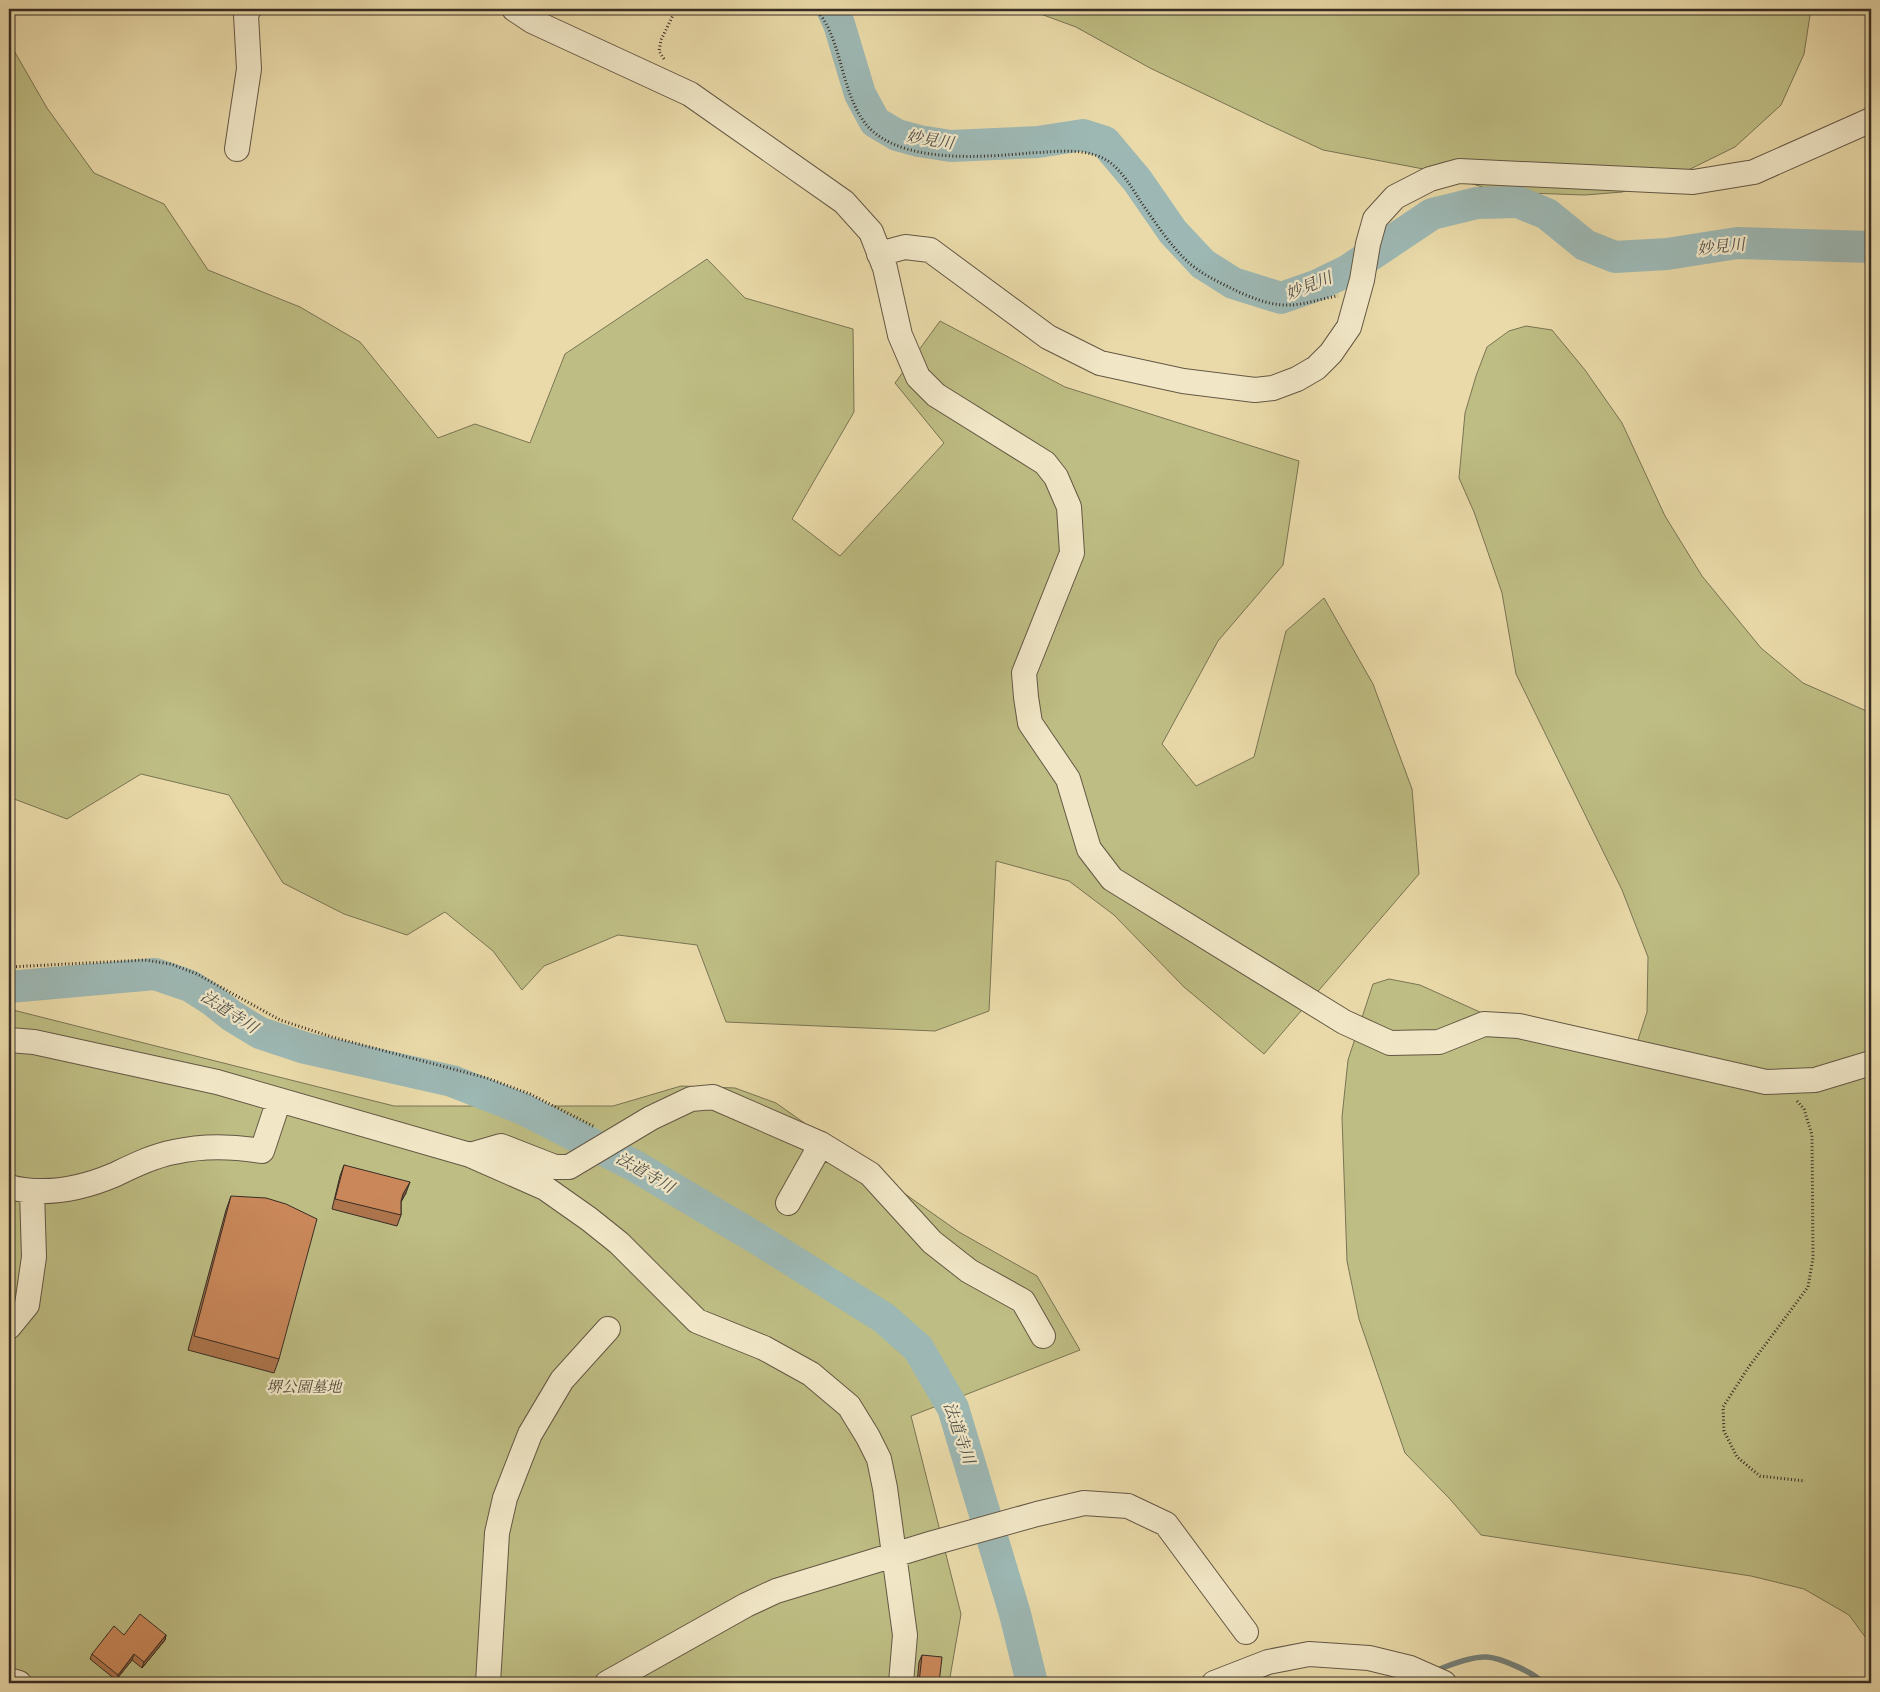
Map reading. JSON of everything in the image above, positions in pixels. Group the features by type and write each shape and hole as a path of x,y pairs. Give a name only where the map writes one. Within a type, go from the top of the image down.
{"street":[{"path":"237,149 249,69 246,15 249,9"},
{"path":"514,9 532,21 690,94 844,202 871,232 885,268 900,335 918,377 936,395 1045,463 1056,477 1068,507 1072,553 1024,673 1026,697 1030,723 1068,779 1089,849 1112,879 1344,1022 1390,1042 1439,1042 1484,1024 1519,1026 1766,1082 1815,1080 1871,1063"},
{"path":"879,254 905,247 930,250 1048,337 1100,363 1183,381 1255,390 1273,388 1297,379 1316,368 1331,353 1349,328 1375,219 1394,197 1430,179 1459,171 1693,182 1754,172 1871,120"},
{"path":"9,1040 34,1042 217,1082 470,1155 545,1188 588,1219 619,1243 697,1321 772,1352 811,1374 850,1406 878,1459 885,1488 905,1635 901,1683"},
{"path":"470,1155 501,1146 555,1167 569,1167 614,1139 691,1099 713,1097 821,1144 870,1174 932,1242 968,1271 1023,1301 1043,1336"},
{"path":"9,1187 44,1192 63,1190 112,1176 142,1162 173,1152 223,1146 262,1151 278,1100"},
{"path":"788,1203 821,1144"},
{"path":"9,1327 27,1305 34,1256 32,1191"},
{"path":"488,1683 497,1533 505,1498 530,1434 562,1380 608,1329"},
{"path":"607,1683 746,1604 776,1591 933,1543 1084,1503 1128,1506 1166,1524 1246,1632"},
{"path":"1214,1683 1268,1662 1309,1654 1370,1658 1410,1668 1444,1683"},
{"path":"9,1680 19,1683"}],"path":[{"path":"665,62 659,52 661,40 676,9"},
{"path":"817,9 830,31 857,111 867,126 877,135 919,152 944,155 1003,156 1082,151 1100,156 1115,166 1169,242 1188,262 1214,280 1257,300 1281,305 1292,305 1317,299 1360,286"},
{"path":"9,967 145,960 171,964 197,974 280,1020 332,1037 487,1078 530,1094 614,1139"},
{"path":"1780,1081 1804,1109 1812,1134 1813,1258 1808,1287 1748,1368 1723,1407 1724,1431 1737,1457 1760,1476 1805,1481"}],"green space":[{"path":"1027,9 1811,9 1804,54 1781,105 1735,147 1674,177 1622,192 1585,195 1497,192 1434,171 1323,150 1150,68 1076,27"},
{"path":"9,42 47,108 94,173 164,204 208,270 300,307 360,342 438,438 475,424 530,443 565,354 707,259 745,298 853,329 854,412 792,519 840,556 944,443 895,383 940,321 1065,387 1299,461 1283,565 1218,641 1162,744 1196,786 1254,757 1286,631 1324,598 1373,684 1412,789 1419,874 1264,1054 1184,987 1114,915 1069,881 996,861 989,1011 935,1031 726,1022 697,945 618,935 544,966 522,990 493,951 445,912 407,935 344,914 283,883 229,795 141,774 67,819 9,797"},
{"path":"1526,326 1552,330 1585,370 1622,423 1665,516 1702,576 1761,648 1803,683 1871,713 1871,1645 1849,1615 1804,1589 1751,1576 1481,1535 1449,1498 1405,1453 1359,1319 1347,1261 1342,1117 1348,1060 1373,984 1389,979 1420,985 1502,1022 1621,1049 1638,1040 1647,1012 1648,957 1622,890 1516,674 1502,593 1474,512 1459,478 1465,413 1487,347 1509,331"},
{"name":"堺公園墓地","path":"9,1009 394,1106 613,1106 681,1086 735,1088 776,1103 959,1232 1037,1276 1080,1350 911,1416 961,1614 949,1683 9,1683"}],"building":[{"path":"344,1165 410,1182 401,1201 401,1215 335,1199"},
{"path":"231,1196 266,1198 286,1204 317,1219 279,1359 194,1336"},
{"path":"140,1614 166,1635 144,1662 134,1654 118,1675 92,1654 114,1626 124,1635"},
{"path":"922,1655 942,1657 939,1683 919,1683"}],"waterway":[{"name":"妙見川","path":"832,9 839,24 860,94 875,122 897,135 951,146 1038,142 1083,135 1105,142 1137,180 1173,232 1203,264 1233,283 1281,298 1318,285 1347,271 1432,214 1477,203 1518,202 1547,214 1585,245 1615,257 1667,254 1737,243 1871,247"},
{"name":"法道寺川","path":"9,987 155,974 190,986 260,1033 305,1048 452,1081 523,1109 635,1166 758,1239 884,1318 918,1348 953,1408 1015,1614 1032,1683"},
{"path":"1435,1671 1467,1659 1487,1657 1501,1660 1517,1667 1533,1675 1543,1683"}]}
